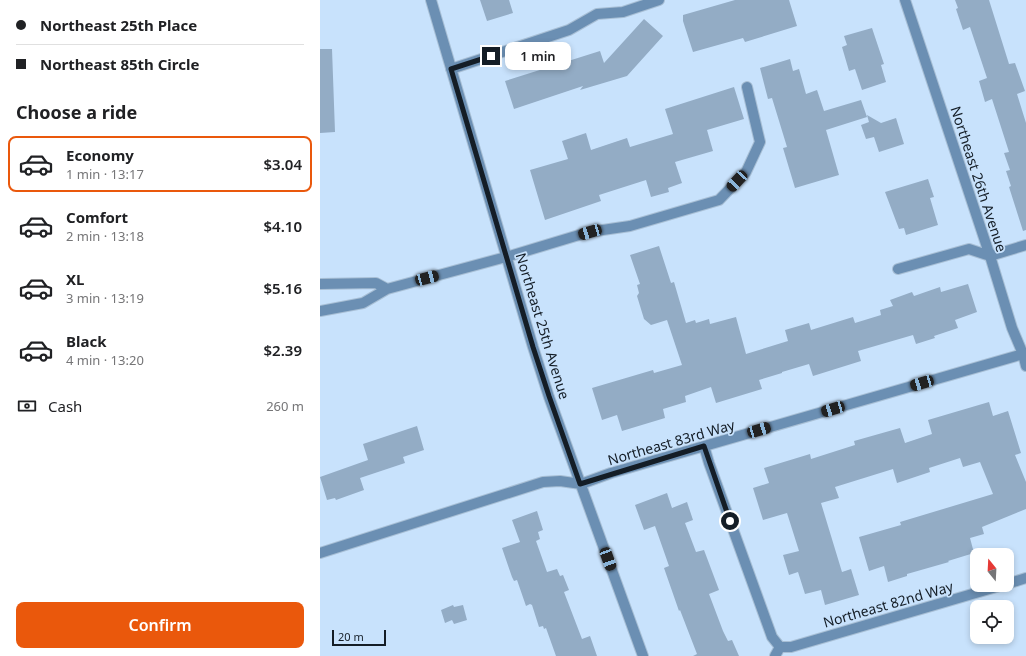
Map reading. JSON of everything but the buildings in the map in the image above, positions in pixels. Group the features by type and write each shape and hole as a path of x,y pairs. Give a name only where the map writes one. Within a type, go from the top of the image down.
{"street":[{"name":"Northeast 25th Avenue","path":"431,0 506,257 547,390 643,656"},
{"path":"451,69 569,30 597,14 623,12 659,0"},
{"name":"Northeast 26th Avenue","path":"905,0 990,256 1012,328 1023,354 1026,366"},
{"path":"320,311 364,303 387,289 506,257 590,232 630,226 719,200 746,172 760,142 747,87"},
{"path":"898,269 969,249 990,256 1026,245"},
{"path":"320,284 376,283 387,289"},
{"name":"Northeast 83rd Way","path":"580,484 704,446 1023,354"},
{"path":"704,446 777,651"},
{"path":"320,553 543,482 560,481 580,484"},
{"path":"1014,582 1026,578"},
{"name":"Northeast 82nd Way","path":"777,651 979,592"}],"route":[{"path":"491,56 451,69 533,347 580,484 611,473 704,446 730,521"}]}
